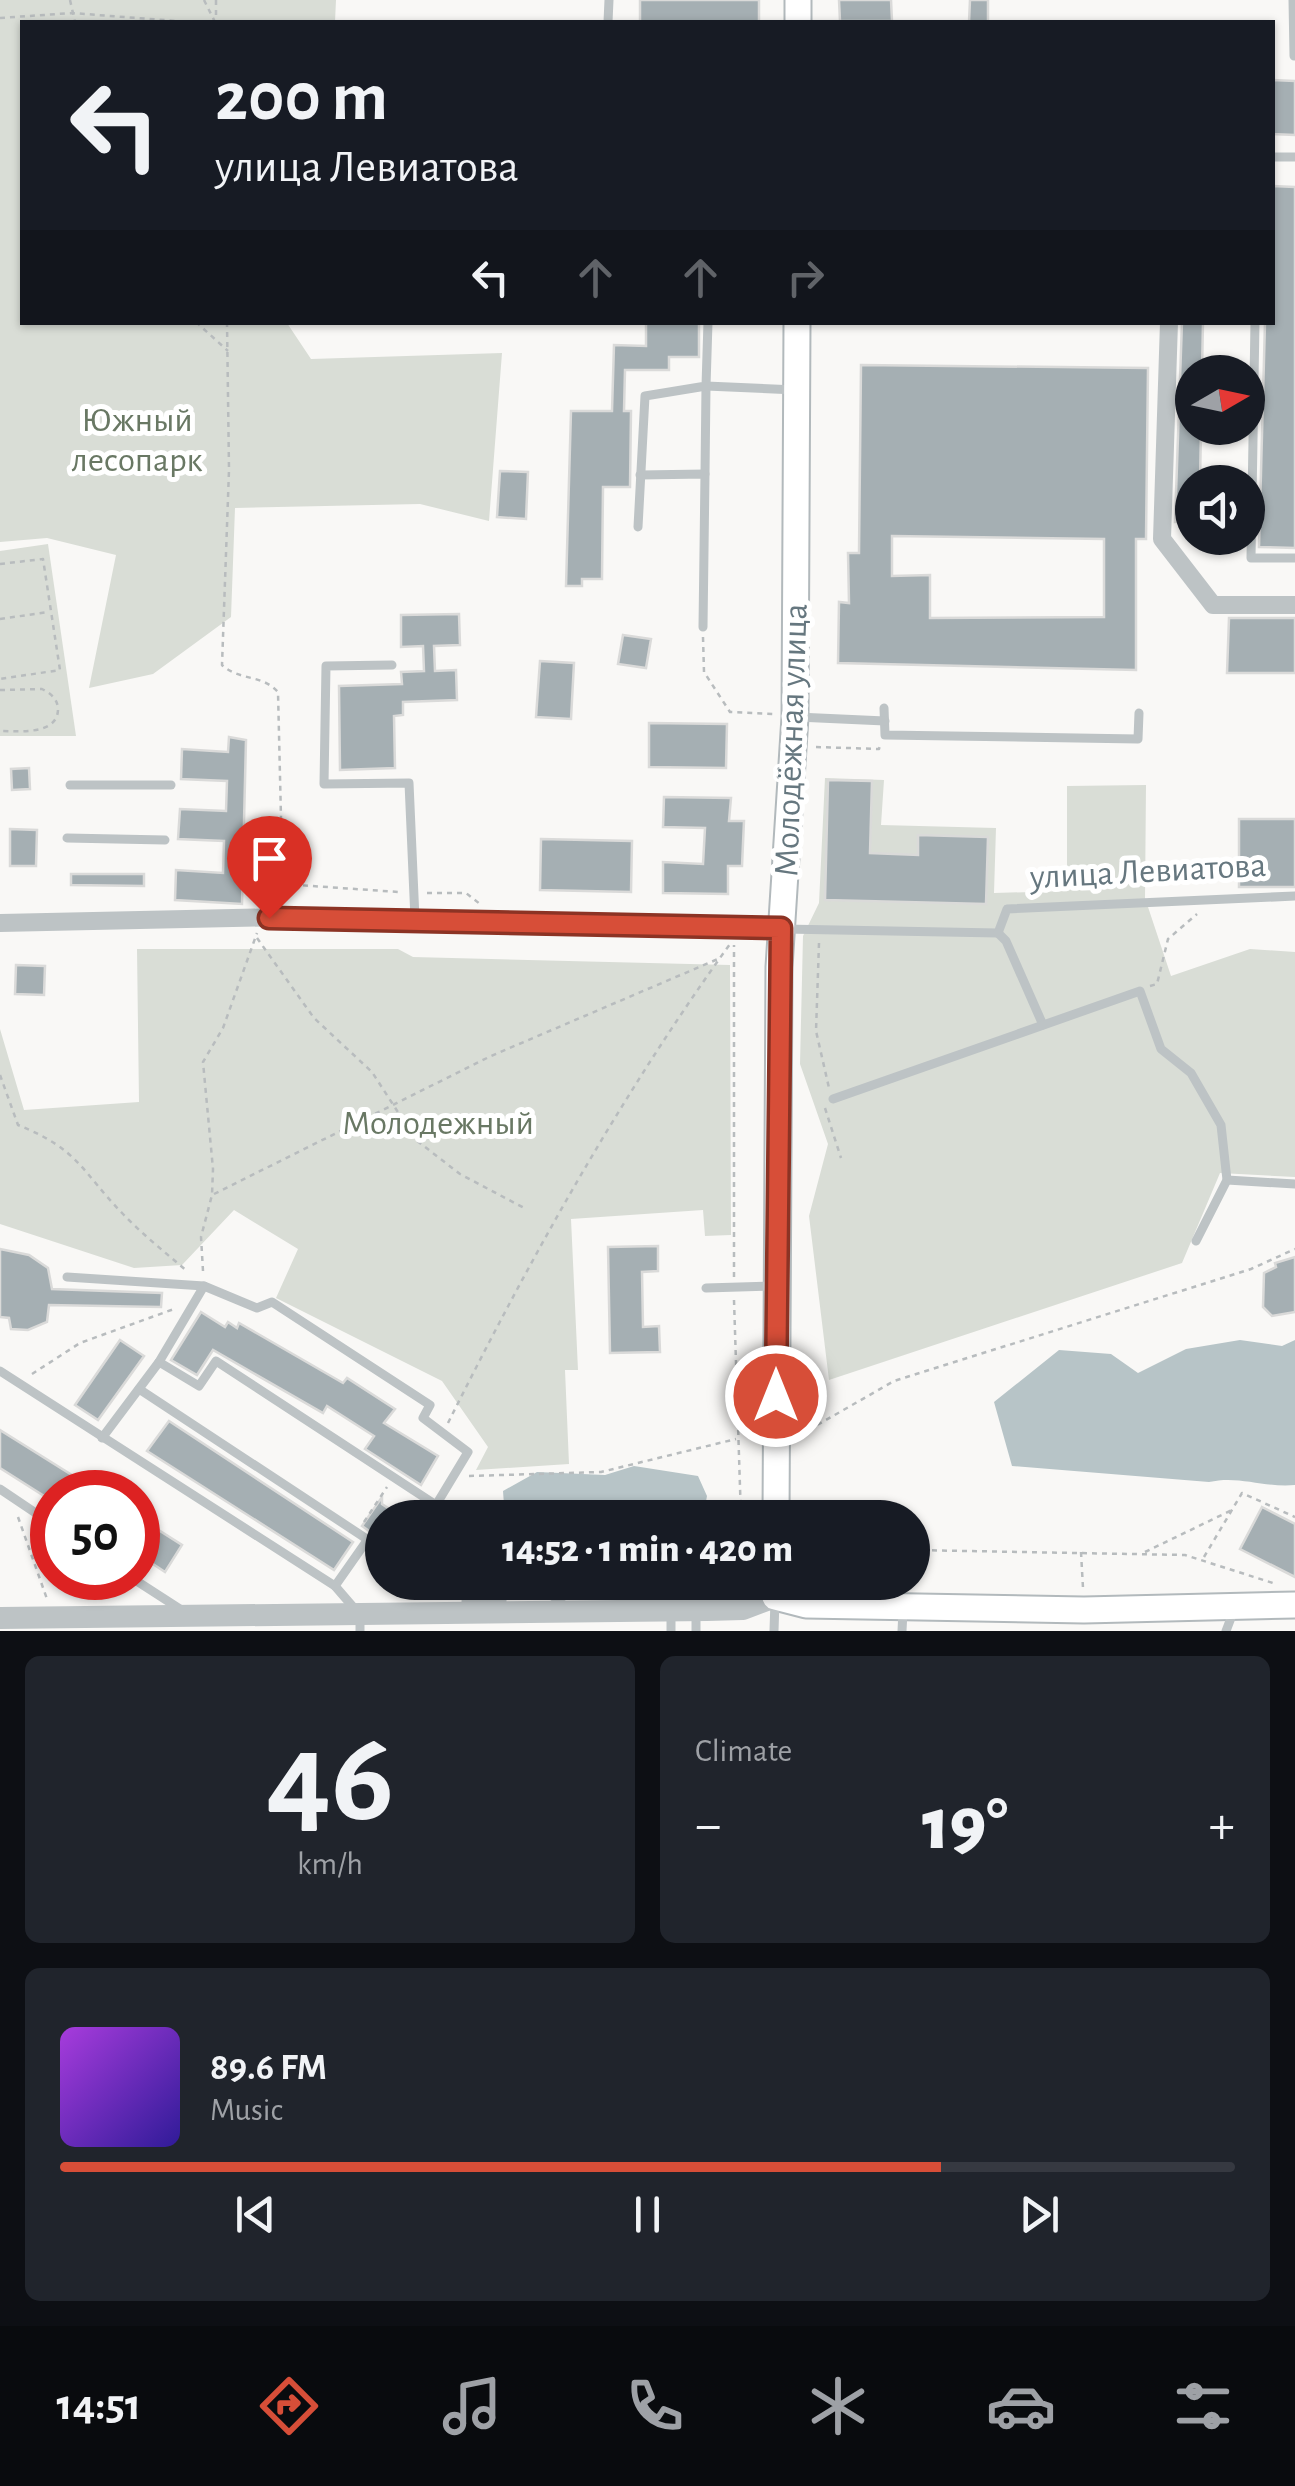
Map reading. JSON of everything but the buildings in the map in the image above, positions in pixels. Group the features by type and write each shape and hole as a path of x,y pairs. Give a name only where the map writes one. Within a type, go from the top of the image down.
{"main road":[{"name":"Молодёжная улица","path":"776,1500 781,928 797,325"},
{"path":"796,1600 806,1605 903,1620 1084,1615 1235,1606 1291,1597"}],"street":[{"path":"1168,325 1162,539 1213,606 1295,605"},
{"name":"улица Левиатова","path":"0,923 257,927 284,917 781,928"},
{"path":"2,1616 55,1624 191,1616 360,1623 466,1612 514,1616 572,1611 671,1621 696,1620 744,1609 759,1600"}],"lane":[{"path":"1293,0 1294,56"},
{"path":"703,626 708,325"},
{"path":"1255,325 1251,558 1295,558"},
{"path":"638,527 645,396 706,386 797,390"},
{"path":"640,475 705,474"},
{"path":"392,666 326,666 324,784 410,783 415,919"},
{"path":"884,708 885,735 1138,739 1140,713"},
{"path":"788,716 884,721"},
{"path":"70,785 171,785"},
{"path":"67,838 165,840"},
{"name":"улица Левиатова","path":"781,928 998,933 1007,910 1295,896"},
{"path":"998,933 1006,941 1042,1025"},
{"path":"833,1099 1140,990 1162,1049 1191,1072 1209,1098 1221,1126 1227,1180 1196,1241"},
{"path":"1227,1180 1295,1184"},
{"path":"67,1277 204,1286 256,1308 272,1302 430,1405 423,1418 468,1452 439,1500"},
{"path":"102,1438 159,1362 204,1286"},
{"path":"706,1288 776,1286"},
{"path":"159,1362 199,1386 216,1360 428,1500"},
{"path":"0,1371 335,1586 360,1623"},
{"path":"139,1389 365,1537"},
{"path":"0,1489 30,1509"},
{"path":"335,1586 365,1543"},
{"path":"160,1596 191,1616"},
{"path":"558,1600 572,1611"},
{"path":"774,1631 775,1600"},
{"path":"1226,1631 1235,1606"}],"path":[{"path":"70,0 74,20"},
{"path":"0,18 72,13 163,20"},
{"path":"199,325 228,351"},
{"path":"227,325 222,665 233,676 268,680 278,692 284,917"},
{"path":"0,564 43,559 60,670 0,679"},
{"path":"0,619 51,611"},
{"path":"703,626 704,672 730,712 788,716"},
{"path":"0,690 42,689 51,694 58,710 56,719 42,729 0,731"},
{"path":"813,747 879,749 885,735"},
{"path":"283,884 466,893 486,910"},
{"path":"1140,990 1156,984 1168,939 1210,902"},
{"path":"257,927 314,1018 372,1072 416,1140 460,1174 526,1209"},
{"path":"204,1286 201,1237 212,1194 204,1062 223,1028 257,927"},
{"path":"820,931 816,1031 833,1099 823,1103 841,1158"},
{"path":"442,1434 511,1296 591,1157 720,958 737,938 734,1287 740,1500"},
{"path":"212,1194 313,1148 392,1104 720,958"},
{"path":"0,1074 2,1089 18,1125 57,1140 87,1168 122,1213 204,1286"},
{"path":"787,1432 819,1424 894,1382 1251,1269 1295,1250"},
{"path":"18,1383 80,1343 174,1309"},
{"path":"452,1478 528,1471 601,1472 738,1438"},
{"path":"358,1532 393,1477"},
{"path":"1204,1557 1242,1493 1295,1517"},
{"path":"11,1496 55,1624"},
{"path":"1142,1553 1234,1510"},
{"path":"930,1550 1204,1557 1291,1597"},
{"path":"1082,1552 1084,1615"}],"green space":[{"name":"Южный лесопарк","path":"0,0 336,0 335,20 20,20 20,325 288,325 311,359 502,353 489,521 420,504 235,508 231,617 153,674 89,688 116,555 47,538 0,542"},
{"path":"48,544 76,736 0,736 0,551"},
{"path":"825,778 884,780 881,825 996,828 994,893 1067,891 1067,786 1146,785 1145,898 1171,976 1250,949 1295,952 1295,1177 1220,1173 1182,1263 829,1380 809,1216 828,1144 800,1064 803,936 819,903"},
{"name":"Молодежный","path":"137,949 398,949 413,957 730,965 731,1235 705,1236 703,1210 571,1219 578,1370 565,1370 569,1464 476,1470 488,1447 442,1381 276,1298 298,1249 234,1210 182,1265 134,1268 0,1224 0,1029 24,1110 139,1102"}],"shaded area":[{"path":"1240,1340 1282,1346 1295,1340 1295,1485 1012,1466 994,1402 1059,1350 1111,1354 1138,1373 1186,1349"},
{"path":"634,1466 698,1476 706,1500 504,1500 503,1491 537,1472 605,1475"}],"route":[{"path":"269,918 781,928 776,1396"}]}
